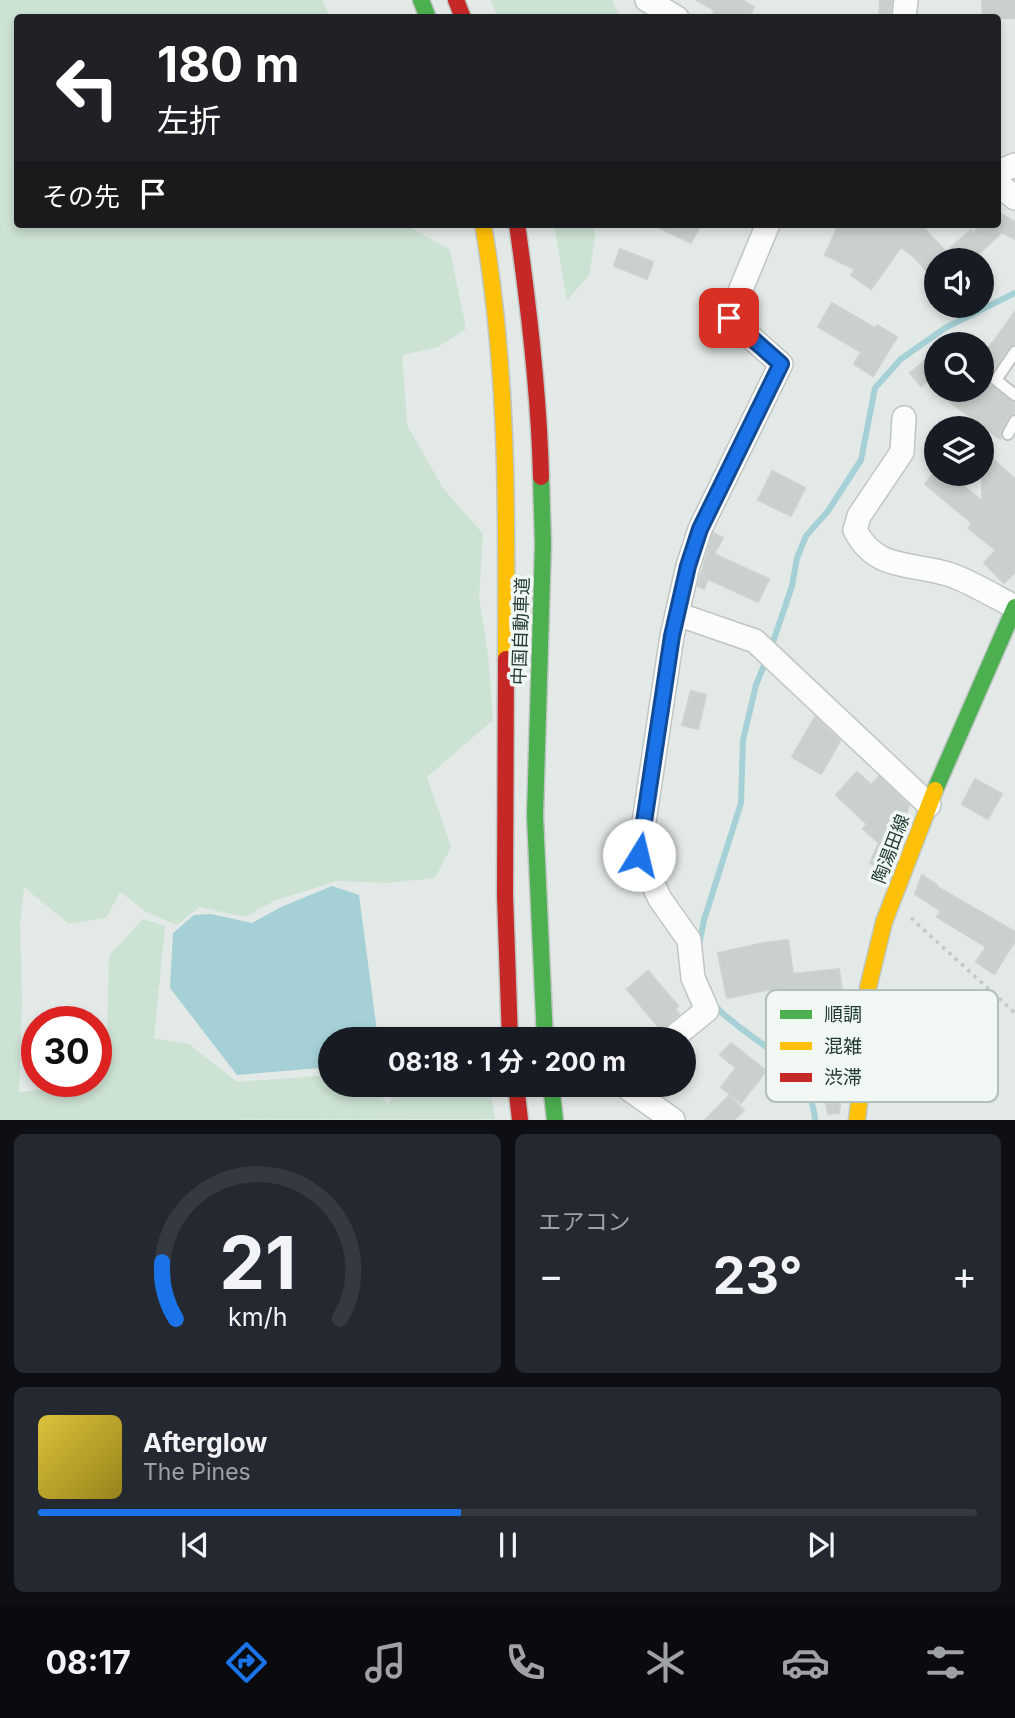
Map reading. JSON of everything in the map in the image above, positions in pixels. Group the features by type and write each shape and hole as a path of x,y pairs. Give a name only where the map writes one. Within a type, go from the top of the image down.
{"main road":[{"name":"中国自動車道","path":"484,228 497,324 503,399 506,506 505,956 509,1027"},
{"name":"中国自動車道","path":"518,228 531,323 540,423 543,544 535,816 544,1027"},
{"name":"陶湯田線","path":"868,990 891,903 929,804 1015,607"},
{"path":"517,1097 520,1119"},
{"path":"552,1097 555,1119"}],"street":[{"path":"647,0 670,14"},
{"path":"1001,186 1015,198"},
{"path":"686,1027 708,1010 693,978 689,940 660,899 639,855 677,614 700,529 781,364 729,318 766,228"},
{"path":"904,418 902,452 859,516 855,530 862,543 883,560 940,571 967,581 1015,607"},
{"path":"677,614 755,641 929,804"},
{"path":"641,1097 673,1119"}],"lane":[{"path":"1015,352 996,380 1015,396"},
{"path":"1008,434 1015,421"}],"path":[{"path":"891,903 897,905 990,990"},
{"path":"998,997 1015,1013"}],"green space":[{"path":"0,0 322,0 329,14 14,14 14,228 411,228 450,250 466,329 438,347 402,355 407,425 443,488 483,534 479,598 488,655 493,720 427,777 451,847 435,878 387,883 337,881 274,901 245,917 199,907 177,925 148,913 120,892 106,918 69,924 24,887 20,925 21,1097 112,1097 112,1006 108,1006 109,956 143,919 165,926 154,1038 189,1044 237,1082 318,1076 318,1097 382,1097 387,1105 393,1097 491,1097 495,1119 0,1120"},
{"path":"491,0 612,0 619,14 496,14"},
{"path":"555,228 594,228 589,275 567,300"}],"water":[{"path":"332,886 359,895 376,1027 318,1027 318,1068 237,1075 170,988 173,933 194,915 211,914 252,923 281,907"}],"building":[{"path":"696,0 742,0 754,7 750,14 713,14 715,10"},
{"path":"880,0 892,0 890,14 879,14"},
{"path":"982,0 1015,0 1015,18 1001,18 1001,14 983,14"},
{"path":"1001,214 1015,222 1015,239 1002,232 985,248 951,248 971,230 974,234 978,228 1001,228"},
{"path":"660,228 699,228 691,243"},
{"path":"837,228 924,228 942,248 924,248 924,268 901,247 871,289 851,275 855,269 825,255"},
{"path":"620,249 653,262 647,279 614,266"},
{"path":"832,303 875,328 877,325 897,337 873,376 854,364 861,352 818,327"},
{"path":"1015,312 1015,344 1008,348 994,370 994,341"},
{"path":"924,362 924,384 921,386 910,373"},
{"path":"994,388 1015,403 1015,412 1008,417 1001,430 1000,439 994,435 994,416 969,416 950,402 994,402"},
{"path":"994,460 1015,479 1015,572 1004,583 984,563 996,550 968,528 972,523 927,486 964,486 982,501 982,486 994,486"},
{"path":"772,471 805,488 791,516 758,500"},
{"path":"713,533 723,538 714,554 769,579 758,602 708,579 704,589 698,586"},
{"path":"691,691 706,695 698,729 682,725"},
{"path":"815,717 840,741 821,774 792,757"},
{"path":"857,772 871,785 879,777 909,806 884,870 870,863 879,843 863,829 867,824 836,795"},
{"path":"975,779 1002,794 988,819 962,804"},
{"path":"922,875 1015,932 1015,941 994,974 976,962 986,947 937,917 941,911 915,894"},
{"path":"788,940 793,974 839,969 842,990 777,988 727,998 718,953"},
{"path":"648,971 678,1006 675,1009 679,1014 664,1027 659,1027 627,989"},
{"path":"731,1043 766,1071 741,1103 721,1087 736,1068 720,1055"},
{"path":"729,1096 744,1110 735,1119 706,1119"},
{"path":"826,1102 840,1102 839,1113 828,1114"}],"waterway":[{"path":"771,648 806,536 828,511 861,460 875,388 901,359 945,328 1015,293"},
{"path":"699,945 704,920 741,803 743,740 756,685 767,658"},
{"path":"714,1004 725,1016 766,1047"},
{"path":"811,1102 815,1120"}],"traffic: fast":[{"path":"421,0 426,14"},
{"path":"541,477 543,544 535,816 544,1027"},
{"path":"935,790 1015,607"},
{"path":"552,1097 555,1120"}],"traffic: slow":[{"path":"484,228 502,387 506,496 506,659"},
{"path":"868,990 884,922 935,790"},
{"path":"857,1120 859,1102"}],"traffic: jam":[{"path":"456,0 461,14"},
{"path":"518,228 533,350 541,477"},
{"path":"506,659 505,895 510,1027"},
{"path":"517,1097 520,1120"}],"route":[{"path":"639,855 672,636 688,566 700,529 781,364 729,318"}]}
